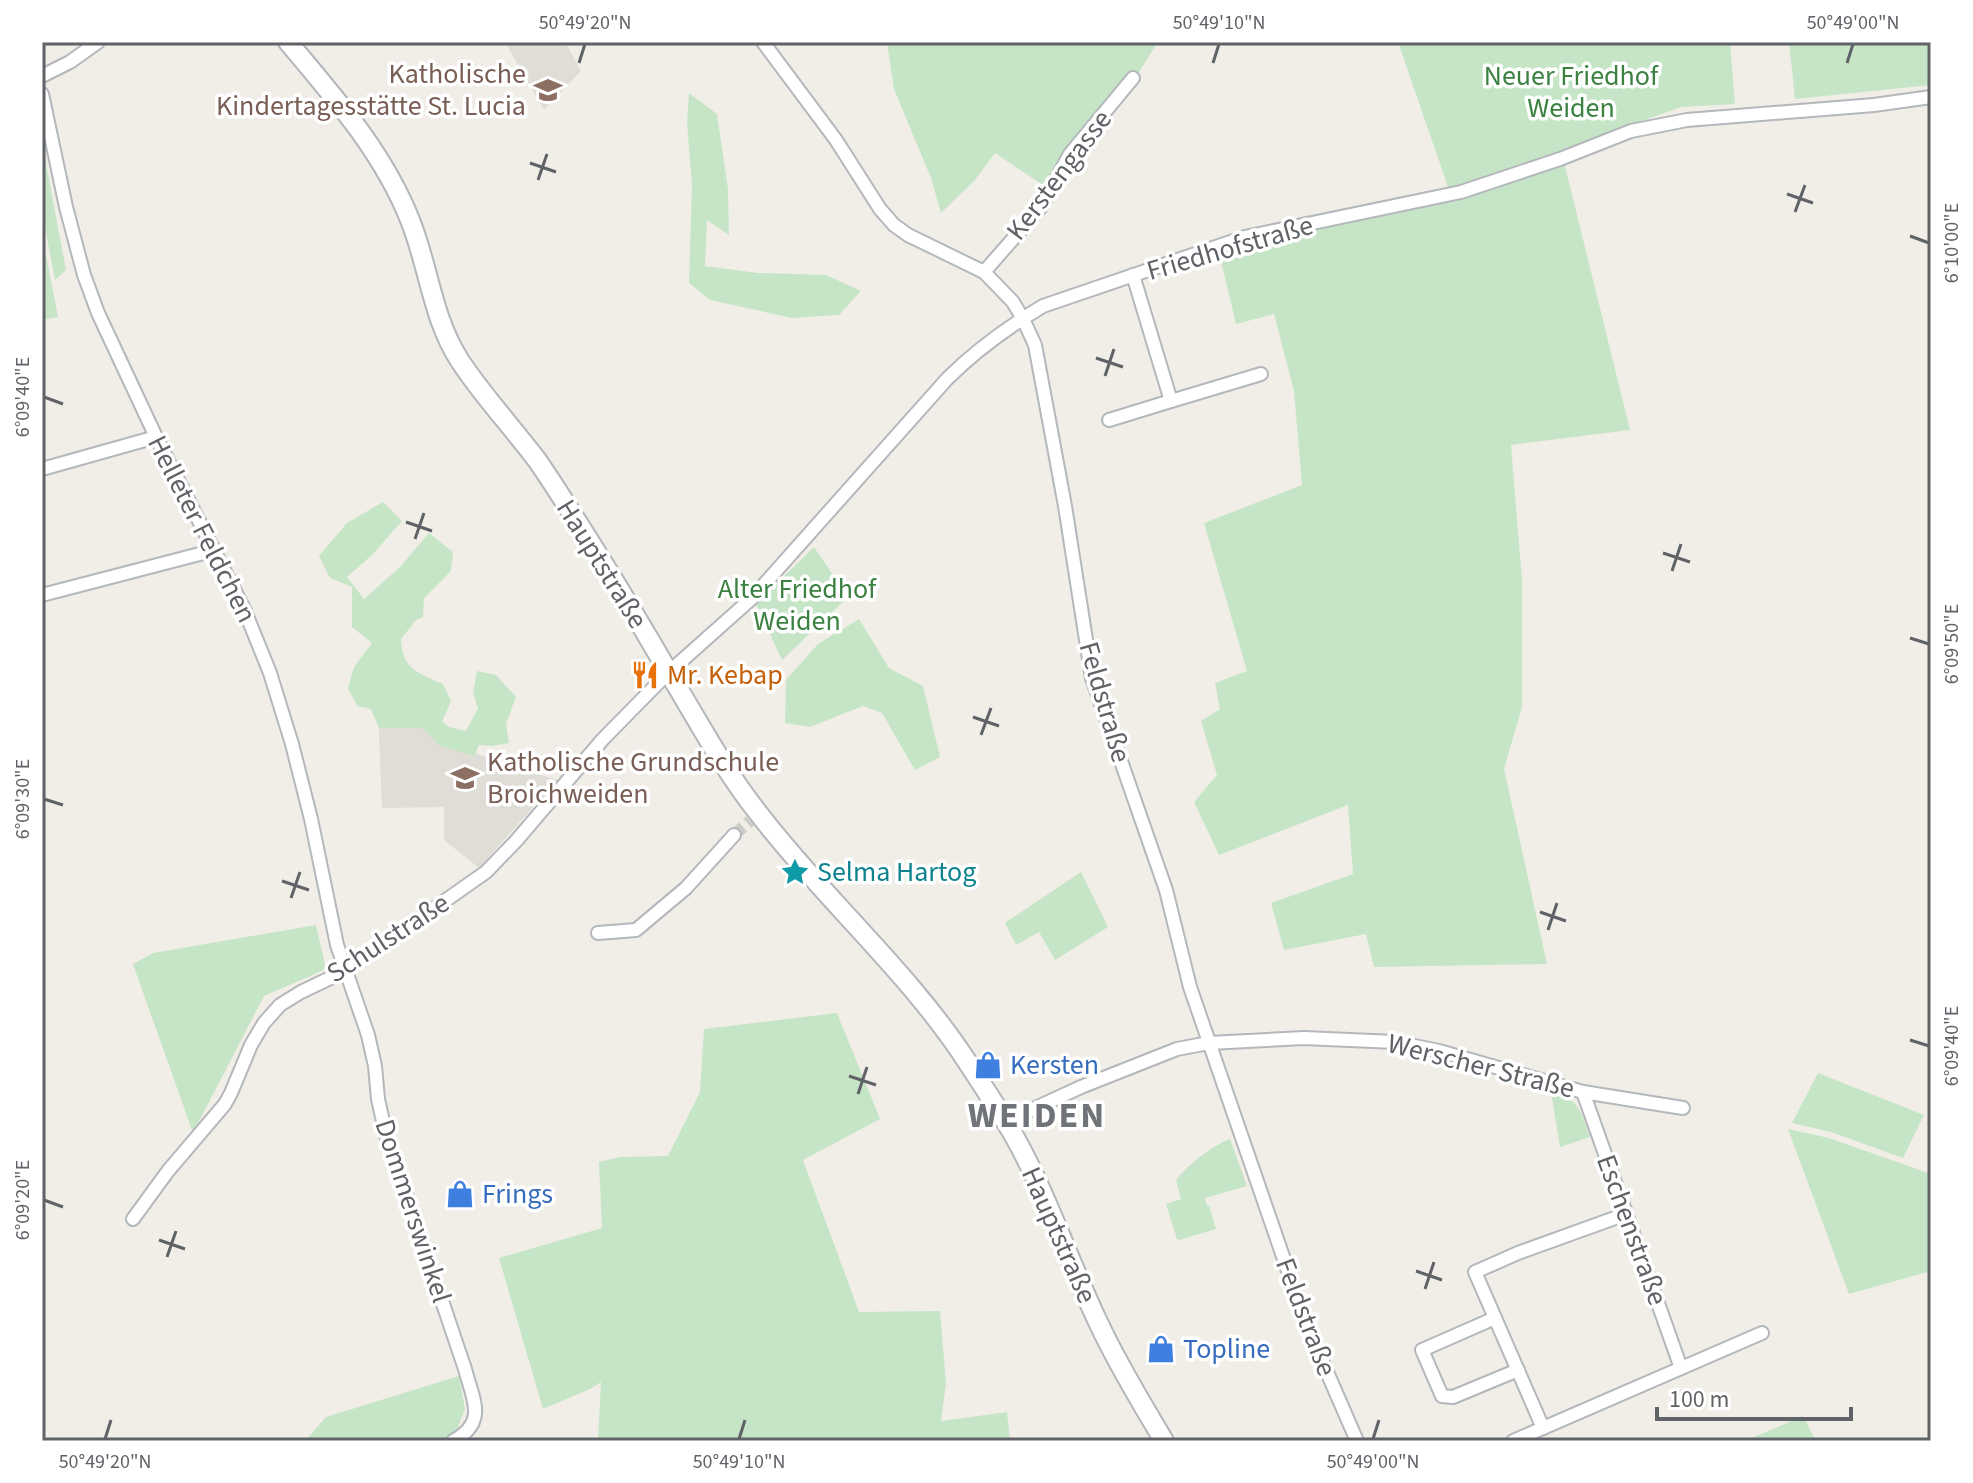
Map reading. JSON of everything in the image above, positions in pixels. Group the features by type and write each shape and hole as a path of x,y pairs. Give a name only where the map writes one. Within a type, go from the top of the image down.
{"main road":[{"name":"Hauptstraße","path":"288,42 352,119 377,155 397,189 411,223 433,304 452,348 569,509 754,817 934,1014 1016,1139 1123,1373 1164,1441"}],"street":[{"path":"42,76 70,62 98,42"},
{"name":"Feldstraße","path":"763,42 836,140 868,194 894,225 924,244 984,272 1013,302 1035,345 1065,506 1092,678 1166,890 1190,987 1307,1326 1357,1441"},
{"name":"Kerstengasse","path":"984,272 1041,207 1070,154 1133,78"},
{"name":"Helleter Feldchen","path":"42,94 84,275 156,437 245,611 270,673 311,819 345,971"},
{"name":"Friedhofstraße","path":"669,672 751,599 958,368 984,346 1043,306 1245,237 1461,192 1631,131 1687,120 1874,105 1931,97"},
{"path":"1133,275 1171,401"},
{"path":"1109,420 1261,374"},
{"path":"42,469 156,437"},
{"path":"42,595 215,550"},
{"name":"Schulstraße","path":"133,1219 168,1171 225,1104 251,1045 280,1005 345,971 486,872 603,739 669,672"},
{"path":"598,933 636,930 686,888 734,835"},
{"name":"Dommerswinkel","path":"345,971 368,1035 386,1135 473,1400 475,1413 472,1426 466,1434 453,1441"},
{"name":"Werscher Straße","path":"1005,1122 1177,1049 1209,1043 1304,1038 1395,1042 1439,1051 1583,1092 1683,1108"},
{"name":"Eschenstraße","path":"1583,1092 1681,1368"},
{"path":"1543,1428 1475,1272 1626,1214"},
{"path":"1495,1318 1422,1350 1442,1396 1453,1397 1518,1370"},
{"path":"1513,1441 1762,1333"}],"shaded area":[{"name":"Katholische Kindertagesstätte St. Lucia","path":"505,42 565,42 581,71 544,110"},
{"name":"Katholische Grundschule Broichweiden","path":"377,684 440,742 557,780 479,868 444,840 444,807 382,808"}],"green space":[{"path":"887,42 1158,42 1118,105 1079,151 1056,194 995,153 975,180 941,213 931,178 894,89"},
{"name":"Neuer Friedhof Weiden","path":"1398,42 1730,42 1735,104 1681,107 1561,150 1630,430 1511,445 1522,580 1522,707 1504,769 1547,964 1374,967 1366,934 1284,950 1271,903 1353,874 1348,805 1219,855 1194,802 1217,775 1201,721 1220,709 1215,683 1247,671 1204,523 1302,485 1294,391 1274,314 1236,324 1216,240 1448,187"},
{"path":"1789,42 1931,42 1931,85 1795,99"},
{"path":"689,93 717,114 728,189 729,235 707,220 705,266 758,273 826,275 861,291 839,315 792,318 710,300 689,283 692,184 687,123"},
{"path":"42,120 46,164 66,270 55,280 42,212"},
{"path":"42,234 58,317 42,320"},
{"path":"383,502 402,521 373,554 347,577 364,599 400,567 429,533 453,552 451,571 424,598 423,617 416,620 401,639 404,657 413,669 443,684 451,701 442,722 466,731 478,708 473,693 477,671 496,675 516,697 506,724 509,743 479,745 475,756 438,745 423,728 379,728 371,709 357,706 348,688 354,667 372,643 352,627 352,587 330,578 319,556 347,523"},
{"name":"Alter Friedhof Weiden","path":"814,547 848,597 782,660 756,604"},
{"path":"859,619 889,668 923,686 940,757 915,770 882,713 863,706 810,727 785,723 786,680 818,644"},
{"path":"1081,872 1108,927 1055,960 1039,932 1016,945 1005,923"},
{"path":"316,925 326,969 264,996 193,1133 133,964 153,953"},
{"path":"837,1013 880,1119 803,1160 859,1312 940,1311 946,1383 941,1421 1007,1412 1010,1441 598,1441 601,1382 543,1409 499,1258 602,1228 599,1162 620,1157 668,1156 700,1092 704,1029"},
{"path":"1818,1073 1924,1115 1903,1158 1831,1132 1792,1123"},
{"path":"1551,1092 1568,1098 1578,1107 1590,1137 1560,1147"},
{"path":"1788,1129 1829,1138 1931,1174 1931,1271 1849,1294"},
{"path":"1230,1139 1247,1186 1205,1198 1216,1229 1177,1239 1166,1204 1181,1199 1176,1180 1201,1156"},
{"path":"459,1376 465,1409 456,1432 438,1441 305,1441 326,1417"},
{"path":"1803,1416 1816,1441 1745,1441"}],"tunnel":[{"path":"734,835 750,821"}],"place":[{"name":"Katholische Kindertagesstätte St. Lucia","path":"548,90"},
{"name":"Mr. Kebap","path":"645,675"},
{"name":"Katholische Grundschule Broichweiden","path":"465,778"},
{"name":"Selma Hartog","path":"795,872"},
{"name":"Kersten","path":"988,1065"},
{"name":"Frings","path":"460,1194"},
{"name":"Topline","path":"1161,1349"}],"district":[{"name":"WEIDEN","path":"1037,1115"}]}
